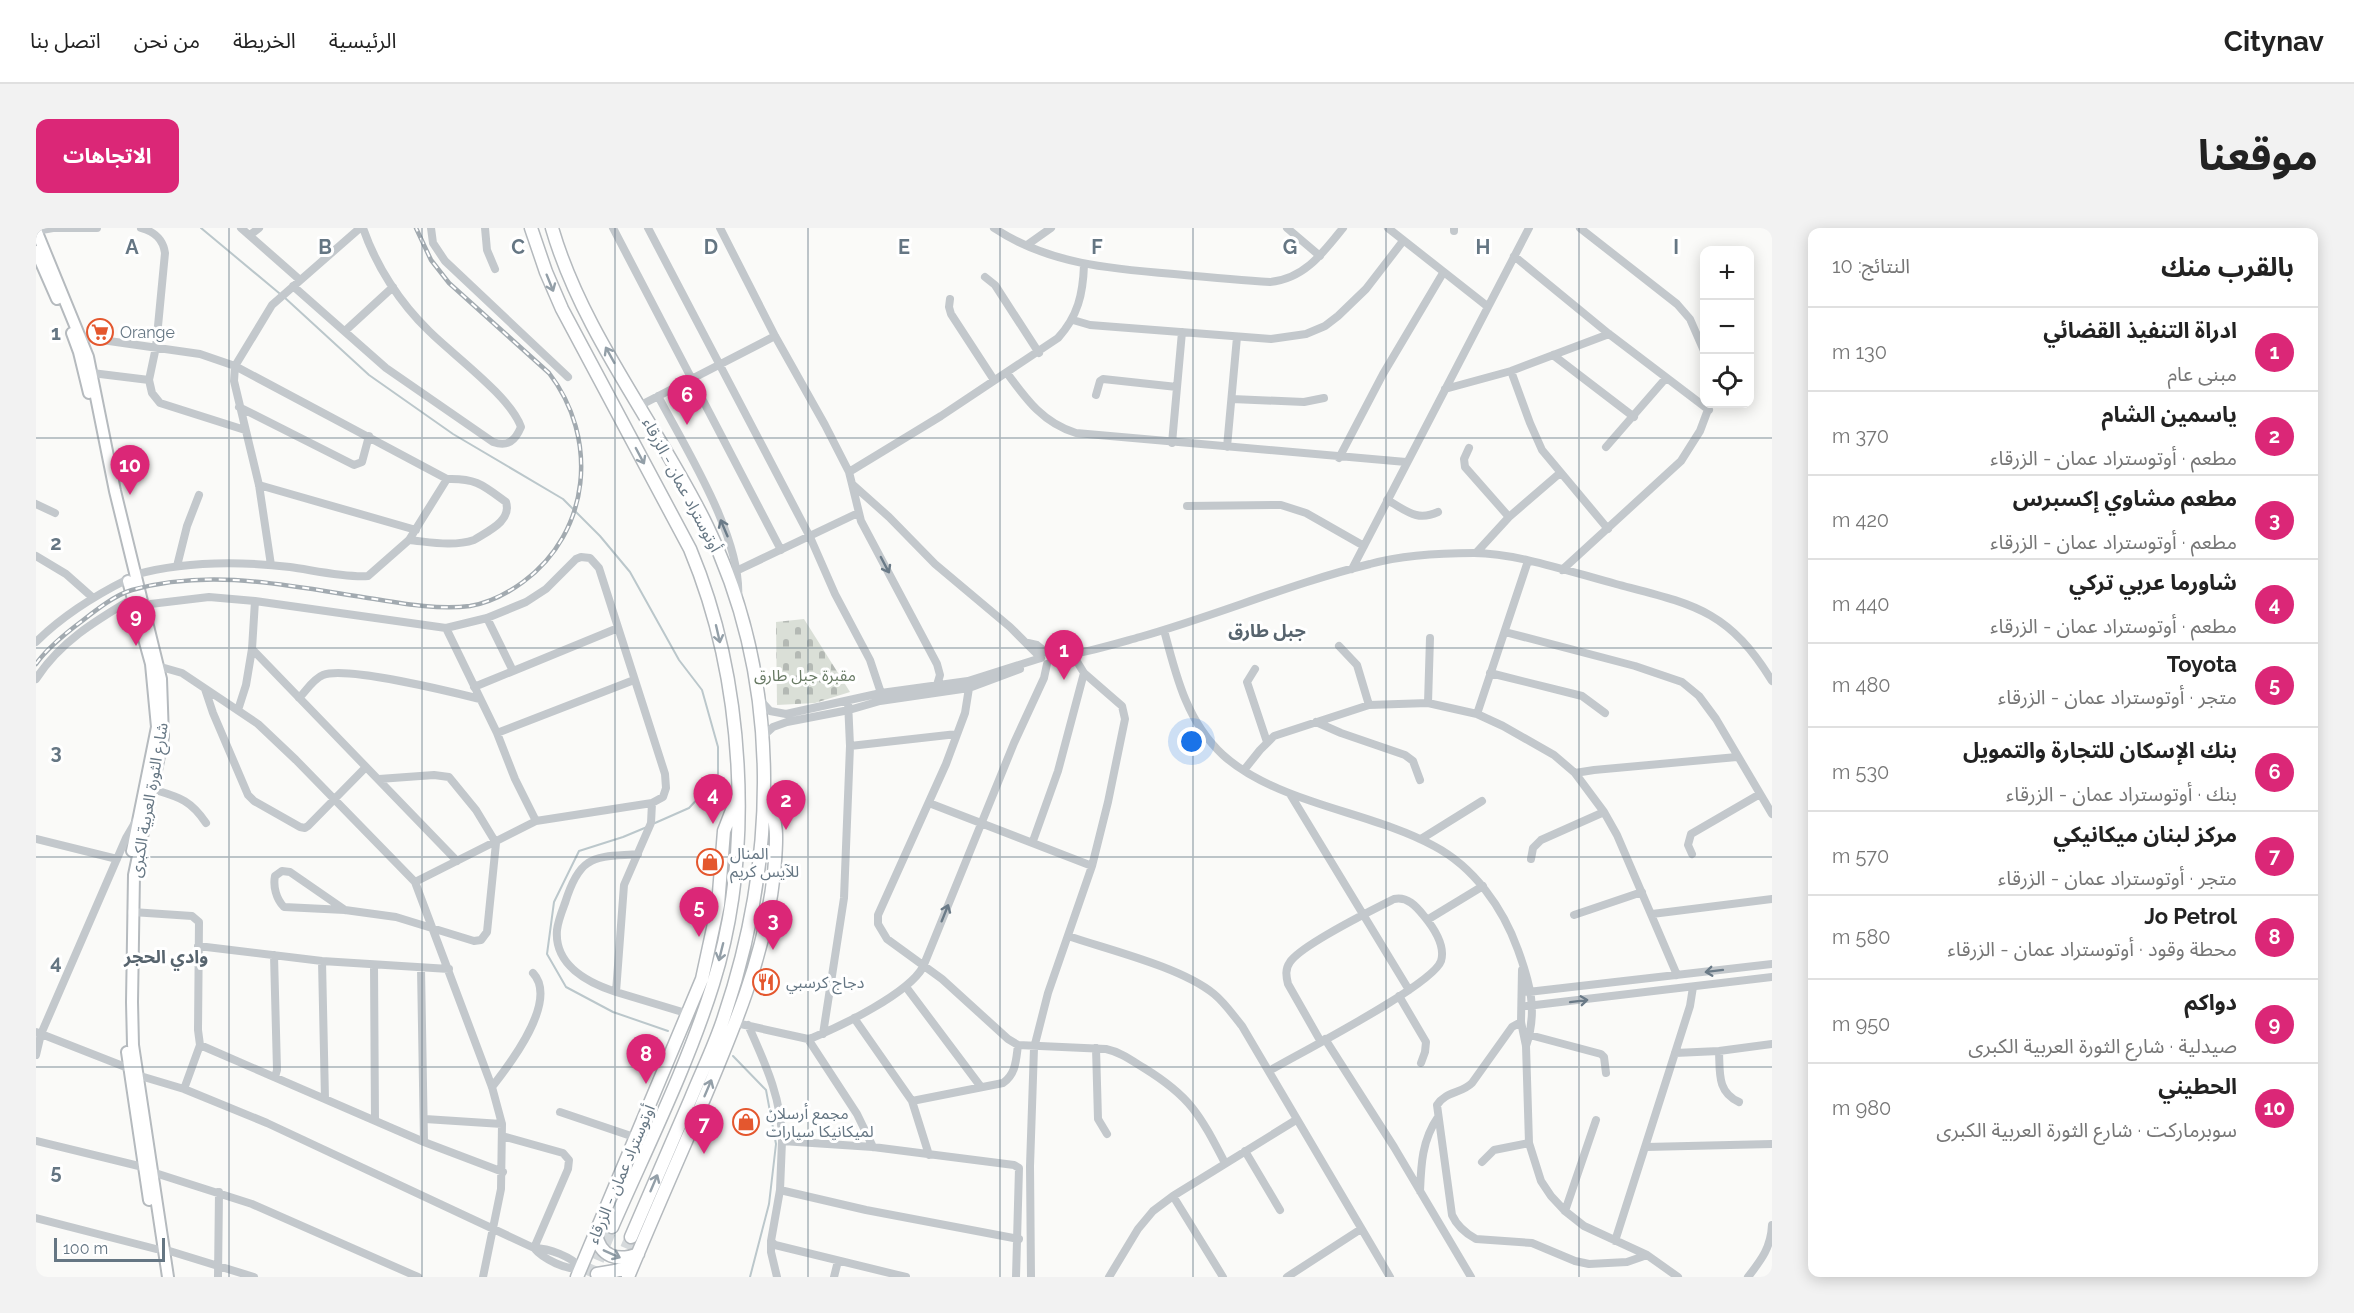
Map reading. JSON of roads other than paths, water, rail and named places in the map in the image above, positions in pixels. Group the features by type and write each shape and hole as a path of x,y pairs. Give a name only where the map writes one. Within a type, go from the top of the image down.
{"highway":[{"name":"أوتوستراد عمان - الزرقاء","path":"531,228 562,309 690,549 703,581 715,622 728,684 735,742 738,796 738,831 724,906 702,979 579,1272"},
{"name":"أوتوستراد عمان - الزرقاء","path":"552,228 577,295 733,573 759,698 765,795 761,858 745,949 723,1020 631,1237"},
{"name":"أوتوستراد عمان - الزرقاء","path":"630,1271 742,1024 747,990 768,915 777,831 773,812 765,795"},
{"name":"أوتوستراد عمان - الزرقاء","path":"612,1227 702,1016 721,954 724,906"},
{"path":"753,912 768,915"},
{"path":"596,1234 601,1249 607,1255 623,1258 638,1254"},
{"path":"579,1272 599,1275 615,1271 630,1271"}],"main road":[{"name":"شارع الثورة العربية الكبرى","path":"36,231 40,257 75,340 83,368 137,602 162,693 163,737 136,865 132,912 133,1071"},
{"name":"شارع الثورة العربية الكبرى","path":"40,257 81,337 92,373 131,577"},
{"name":"شارع الثورة العربية الكبرى","path":"155,665 157,727 137,818 130,863 125,1013 160,1249 161,1277"},
{"name":"شارع الثورة العربية الكبرى","path":"160,1249 168,1277"}],"street":[{"path":"36,231 54,228 97,228"},
{"path":"141,228 164,243 165,253 156,347 149,380 152,393 160,403 245,430"},
{"path":"241,228 250,235 296,283 345,331 386,368 498,444 509,444 520,427 509,407 421,323 372,253 362,228 296,283 285,292 272,305 235,366 234,381 259,485 271,565"},
{"path":"250,235 259,228"},
{"path":"431,228 436,249 460,278 568,377"},
{"path":"485,228 487,250 495,269"},
{"path":"613,228 781,550"},
{"path":"648,228 810,537 835,594 870,660 880,693"},
{"path":"720,228 775,336 849,472 858,513 937,664 940,675 937,686"},
{"path":"994,228 1027,245 1084,265 1270,282 1289,278 1302,271 1320,256 1343,228"},
{"path":"1027,245 1051,228"},
{"path":"1287,228 1320,256"},
{"path":"1388,228 1487,306"},
{"path":"1352,569 1529,228"},
{"path":"1580,228 1677,304 1690,319 1700,342"},
{"path":"1073,320 1090,325 1237,337 1281,339 1305,334 1325,326 1338,316 1366,289 1403,241"},
{"path":"1514,256 1609,334 1700,401"},
{"path":"849,472 941,416 1058,338 1073,320 1083,291 1084,265"},
{"path":"1339,458 1383,374 1443,273"},
{"path":"985,277 995,285 1039,352"},
{"path":"345,331 393,286"},
{"path":"950,299 949,310 994,380"},
{"path":"1172,442 1182,332"},
{"path":"1445,389 1511,371 1609,334"},
{"path":"639,406 721,366 775,336"},
{"path":"81,337 200,354 235,366 447,479 472,480 506,502 508,509 506,516 474,540 454,543 409,540"},
{"path":"1227,447 1237,337"},
{"path":"1553,355 1634,417"},
{"path":"1511,371 1542,450 1608,529"},
{"path":"92,373 149,380"},
{"path":"1006,373 1035,410 1064,430 1089,436 1406,462"},
{"path":"1606,447 1666,378"},
{"path":"1096,395 1100,381 1103,379 1177,387"},
{"path":"658,396 720,517 732,547 733,573 858,513"},
{"path":"1232,399 1304,402 1324,398"},
{"path":"239,407 354,465 362,462 369,436"},
{"path":"1562,570 1681,461 1694,444 1709,408"},
{"path":"1470,448 1464,459 1465,467 1509,517"},
{"path":"1476,553 1509,517 1560,473"},
{"path":"36,642 66,615 92,597 131,577 177,566 211,563 271,565 368,576 409,540 447,479"},
{"path":"852,484 889,517 935,564 1045,659"},
{"path":"259,485 416,530"},
{"path":"177,566 187,526 199,495"},
{"path":"1388,500 1415,516 1422,517 1438,512"},
{"path":"36,504 55,513"},
{"path":"1188,506 1281,505 1306,513 1364,546"},
{"path":"762,737 780,724 849,706 880,693 968,681 1018,664 1073,655 1164,630 1352,569 1397,559 1476,553 1528,561 1676,600 1707,613 1740,637 1772,681"},
{"path":"36,556 66,574 92,597"},
{"path":"36,679 67,641 88,625 137,602 209,597 255,601 446,628 487,618 535,597 576,559 586,557 595,561 665,774 663,797 652,803 536,821 415,882"},
{"path":"1477,714 1528,561"},
{"path":"238,710 246,685 252,649 255,601"},
{"path":"487,618 513,671"},
{"path":"446,628 536,821"},
{"path":"474,687 618,628"},
{"path":"1164,630 1180,687 1196,723 1223,756 1244,770 1290,794 1420,839 1453,859 1483,886 1510,928 1532,992 1532,1006 1526,1034 1529,1143 1541,1181 1564,1211 1584,1226 1647,1255 1678,1277"},
{"path":"1505,632 1635,666 1682,682 1707,706 1729,739 1737,757 1772,814"},
{"path":"1428,703 1431,638"},
{"path":"1339,646 1358,665 1369,705"},
{"path":"252,649 457,861"},
{"path":"1031,1277 1030,1166 1034,1048 1048,993 1092,866 1108,802 1125,713 1118,701 1084,673 1073,655"},
{"path":"759,698 770,711 786,714 849,706 969,688 1045,659"},
{"path":"742,1024 808,1039 854,1018 906,987 915,979 923,967 1014,743 1044,678 1045,659"},
{"path":"155,665 182,673 258,724 415,882 492,1087 502,1124 502,1172 494,1229 483,1277"},
{"path":"1255,669 1247,682 1267,742"},
{"path":"299,698 322,676 343,673 387,679 480,699"},
{"path":"1033,842 1058,771 1084,673"},
{"path":"1490,673 1582,696 1605,713"},
{"path":"497,734 634,680"},
{"path":"969,688 965,712 957,734 877,920 880,929 887,939 942,979 1008,1039 1018,1045 1034,1048 1096,1048 1113,1051 1125,1056 1184,1096 1202,1118 1225,1163"},
{"path":"205,689 248,795 254,801 300,827 305,828 366,767"},
{"path":"1244,770 1267,742 1282,733 1369,705 1428,703 1477,714 1533,741 1575,773 1604,812 1617,835 1677,975"},
{"path":"823,1034 844,898 850,746 849,706"},
{"path":"1316,722 1351,738 1405,755 1413,761 1420,780"},
{"path":"850,746 957,734"},
{"path":"1575,773 1737,757"},
{"path":"345,910 290,872 282,871 275,876 274,887 284,907 345,910 396,917 474,942 485,936 488,926 496,843 476,810 449,777 434,775 379,779"},
{"path":"152,789 184,799 198,811 206,823"},
{"path":"1290,794 1408,990"},
{"path":"1692,854 1688,845 1691,834 1760,794"},
{"path":"1420,839 1482,801"},
{"path":"616,992 624,890 651,824 652,803"},
{"path":"929,803 1092,866"},
{"path":"1531,859 1533,848 1541,840 1604,812"},
{"path":"36,1054 39,1033 137,818"},
{"path":"36,840 117,859"},
{"path":"638,854 598,859 588,863 568,893 557,929 561,953 569,965 582,977 598,986 689,1014"},
{"path":"1427,920 1483,886"},
{"path":"1574,915 1642,892"},
{"path":"1269,1071 1323,1040 1399,996 1436,970 1442,957 1441,943 1414,904 1400,898 1394,899 1363,915 1303,950 1288,964 1286,974 1288,984 1323,1040 1420,1191 1471,1277"},
{"path":"1652,914 1772,899"},
{"path":"132,912 196,918 199,922 198,1030 201,1045 184,1089"},
{"path":"1068,936 1170,971 1203,987 1234,1015 1390,1277"},
{"path":"198,946 322,961 449,969"},
{"path":"274,955 277,1070 275,1077"},
{"path":"322,961 325,1099"},
{"path":"1522,962 1521,1022 1526,1034"},
{"path":"1521,993 1772,964"},
{"path":"374,965 375,1120"},
{"path":"421,968 424,1142"},
{"path":"492,1087 516,1053 536,1016 540,990 538,979 533,973"},
{"path":"1521,1006 1772,977"},
{"path":"906,987 981,1088"},
{"path":"1615,1241 1675,1053 1693,987"},
{"path":"1399,996 1425,1042 1425,1052 1421,1063"},
{"path":"854,1018 912,1101 929,1155"},
{"path":"1521,1022 1512,1027 1472,1083 1463,1090 1444,1096 1437,1106 1452,1215 1468,1235 1476,1239 1532,1244 1575,1262 1589,1264 1627,1262 1647,1255"},
{"path":"742,1024 772,1078 779,1114 782,1141 780,1190 771,1242 777,1277"},
{"path":"39,1033 284,1130 534,1248 545,1249 571,1260 579,1272"},
{"path":"1526,1034 1601,1054 1604,1057 1606,1074"},
{"path":"808,1039 857,1114 873,1147"},
{"path":"1675,1053 1719,1051 1772,1044"},
{"path":"201,1045 424,1142 502,1172"},
{"path":"912,1101 1003,1083 1015,1069 1018,1045"},
{"path":"1096,1048 1098,1119 1107,1134"},
{"path":"1719,1051 1723,1089 1730,1098 1739,1102"},
{"path":"560,1112 637,1138"},
{"path":"1420,1191 1422,1155 1432,1126 1438,1118"},
{"path":"425,1119 502,1124"},
{"path":"1109,1277 1138,1229 1153,1211 1173,1196 1296,1120"},
{"path":"1564,1211 1596,1120"},
{"path":"502,1136 559,1151 569,1160 568,1169 534,1248"},
{"path":"36,1141 148,1169 219,1192 252,1204 418,1277"},
{"path":"782,1141 873,1147 1014,1165 1020,1168 1016,1277"},
{"path":"1482,1162 1494,1150 1529,1143"},
{"path":"1646,1147 1772,1144"},
{"path":"1245,1151 1280,1210"},
{"path":"780,1190 866,1210 1019,1239"},
{"path":"218,1277 219,1192"},
{"path":"1173,1196 1223,1277"},
{"path":"36,1218 160,1249 254,1277"},
{"path":"1748,1277 1766,1253 1770,1243 1772,1225"},
{"path":"1287,1277 1361,1229"},
{"path":"771,1242 887,1275 906,1277"},
{"path":"834,1277 838,1261"}],"waterway":[{"path":"201,228 279,293"},
{"path":"284,297 369,375 453,434 563,499 600,536 630,572 679,660 702,690 718,747 718,777 689,808 655,823"},
{"path":"647,827 579,851 554,902 547,954 566,987 613,1012 668,1031"},
{"path":"733,1056 766,1090 776,1144 769,1204 750,1277"}],"tunnel":[{"path":"591,1277 612,1227"},
{"path":"619,1265 631,1237"}],"railway":[{"path":"36,664 58,641 106,603 132,590 162,583 193,580 254,581 410,604 458,607 477,605 504,594 523,582 546,561 563,537 574,511 580,483 581,455 576,426 565,399 549,373 449,283 431,260 416,228"}],"place":[{"name":"Orange","path":"100,332"},
{"name":"بنك الإسكان للتجارة والتمويل","path":"687,425"},
{"name":"الحطيني","path":"130,495"},
{"name":"دواكم","path":"136,646"},
{"name":"ادراة التنفيذ القضائي","path":"1064,680"},
{"name":"شاورما عربي تركي","path":"713,824"},
{"name":"ياسمين الشام","path":"786,830"},
{"name":"المنال للآيس كريم","path":"710,862"},
{"name":"Toyota","path":"699,937"},
{"name":"مطعم مشاوي إكسبرس","path":"773,950"},
{"name":"دجاج كرسبي","path":"766,982"},
{"name":"Jo Petrol","path":"646,1084"},
{"name":"مجمع أرسلان لميكانيكا سيارات","path":"746,1122"},
{"name":"مركز لبنان ميكانيكي","path":"704,1154"}],"district":[{"name":"جبل طارق","path":"1267,630"},
{"name":"وادي الحجر","path":"166,956"}],"park label":[{"name":"مقبرة جبل طارق","path":"805,675"}]}
